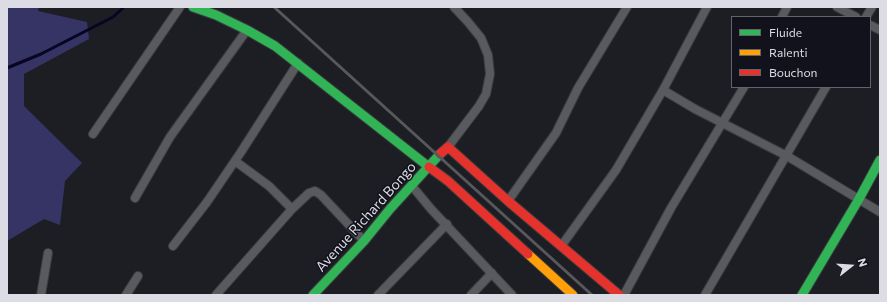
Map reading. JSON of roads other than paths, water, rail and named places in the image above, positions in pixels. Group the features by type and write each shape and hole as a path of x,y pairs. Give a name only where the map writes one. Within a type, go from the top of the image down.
{"street":[{"path":"93,134 180,7"},
{"path":"194,7 216,15 247,30 275,46 298,63 454,187 573,295"},
{"path":"454,7 481,38 488,55 490,74 486,94 479,106 448,147 619,295"},
{"path":"508,200 556,134 578,88 627,7"},
{"path":"562,246 616,170 663,90 697,23 707,7"},
{"path":"782,16 787,7"},
{"path":"837,7 854,16"},
{"path":"867,16 872,7"},
{"path":"871,26 880,30"},
{"path":"135,198 170,137 247,30"},
{"path":"173,246 207,202 298,63"},
{"path":"624,295 671,208 743,88"},
{"path":"705,295 825,88"},
{"path":"663,90 695,109 786,156 880,212"},
{"name":"Avenue Richard Bongo","path":"313,295 364,241 438,156 448,147"},
{"path":"802,295 859,199 880,160"},
{"path":"235,161 269,186 292,209"},
{"path":"412,186 512,295"},
{"path":"216,295 292,209 309,193 316,191 321,195 364,241"},
{"path":"378,295 446,224"},
{"path":"41,295 48,253"},
{"path":"471,295 492,274"},
{"path":"126,295 138,276"}],"waterway":[{"path":"7,68 41,54 113,17 124,7"}],"railway":[{"path":"274,7 592,295"}]}
